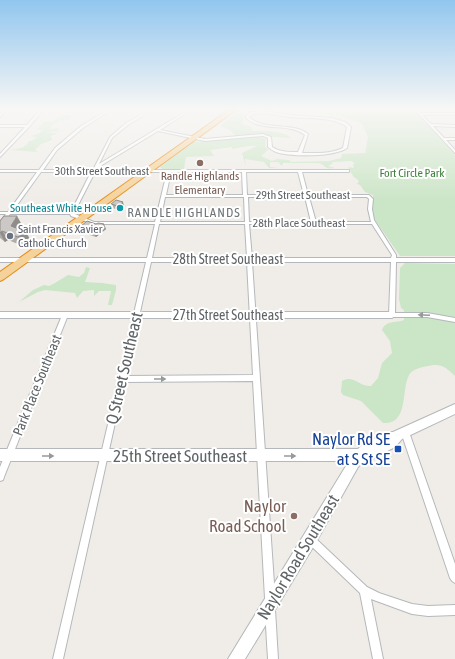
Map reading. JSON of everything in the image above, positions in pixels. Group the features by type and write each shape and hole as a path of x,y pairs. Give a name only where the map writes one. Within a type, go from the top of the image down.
{"highway":[{"path":"0,278 84,220 190,141"}],"street":[{"path":"0,156 14,141"},
{"path":"0,225 50,155 65,141"},
{"path":"72,213 109,141"},
{"path":"94,169 140,141"},
{"path":"270,141 270,146 283,153 338,152 345,148 347,141"},
{"path":"300,153 305,141"},
{"path":"445,141 455,152"},
{"name":"30th Street Southeast","path":"0,171 94,169 148,171 348,171"},
{"name":"Q Street Southeast","path":"58,659 169,171"},
{"path":"244,171 273,659"},
{"path":"300,171 314,223"},
{"name":"29th Street Southeast","path":"163,196 363,195 371,199 370,216 374,223"},
{"path":"0,213 72,213 84,220"},
{"name":"28th Place Southeast","path":"84,220 93,223 374,223"},
{"path":"374,223 394,255 392,315"},
{"name":"28th Street Southeast","path":"0,260 455,260"},
{"name":"27th Street Southeast","path":"0,315 427,315 455,320"},
{"name":"Park Place Southeast","path":"0,477 4,456 65,315"},
{"path":"121,379 256,378"},
{"path":"361,455 377,451 391,444 400,435 455,409"},
{"path":"400,435 455,578"},
{"name":"25th Street Southeast","path":"4,456 361,455"},
{"name":"Naylor Road Southeast","path":"236,659 310,539 346,477 361,455"},
{"path":"310,539 364,590 390,602 412,609 428,611 455,610"},
{"path":"364,590 378,659"}],"green space":[{"path":"29,141 50,141 41,144 35,150 38,152 10,150 21,148"},
{"name":"Fort Circle Park","path":"206,141 266,141 265,146 268,150 261,156 272,161 277,159 289,160 291,162 329,161 341,158 342,154 365,153 367,141 442,141 455,155 455,256 400,256 373,217 373,195 365,192 360,185 357,184 359,181 353,176 348,167 354,168 353,164 355,164 352,161 333,162 328,166 335,168 326,168 322,164 318,163 283,163 282,166 278,162 270,162 270,167 279,168 269,168 264,162 245,159 246,167 242,153 257,146 248,146 232,149 232,147 210,150 214,156 186,157 184,169 162,169 160,167 193,142"},
{"path":"405,263 455,264 455,376 440,365 423,367 412,371 407,381 401,413 391,422 383,423 361,401 343,395 341,392 342,381 350,379 363,385 371,386 378,378 382,363 392,353 390,341 382,330 389,323 404,320 404,310 401,308 399,299 400,268"},
{"path":"86,267 90,268 85,282 116,285 112,305 108,305 111,291 99,291 94,296 94,290 83,291 77,298 75,293 45,290 19,302 33,290 44,285 49,286 68,275 79,277 84,273"}],"building":[{"path":"116,200 123,202 118,206 111,204"},
{"path":"4,216 17,216 11,226 26,232 18,237 2,231 0,233 0,221"},
{"path":"87,221 96,224 104,224 94,232 80,227"}],"place":[{"name":"Randle Highlands Elementary","path":"200,163"},
{"name":"Southeast White House","path":"120,208"},
{"name":"Saint Francis Xavier Catholic Church","path":"10,236"},
{"name":"Naylor Rd SE at S St SE","path":"398,449"},
{"name":"Naylor Road School","path":"294,516"}],"district":[{"name":"RANDLE HIGHLANDS","path":"184,212"}]}
